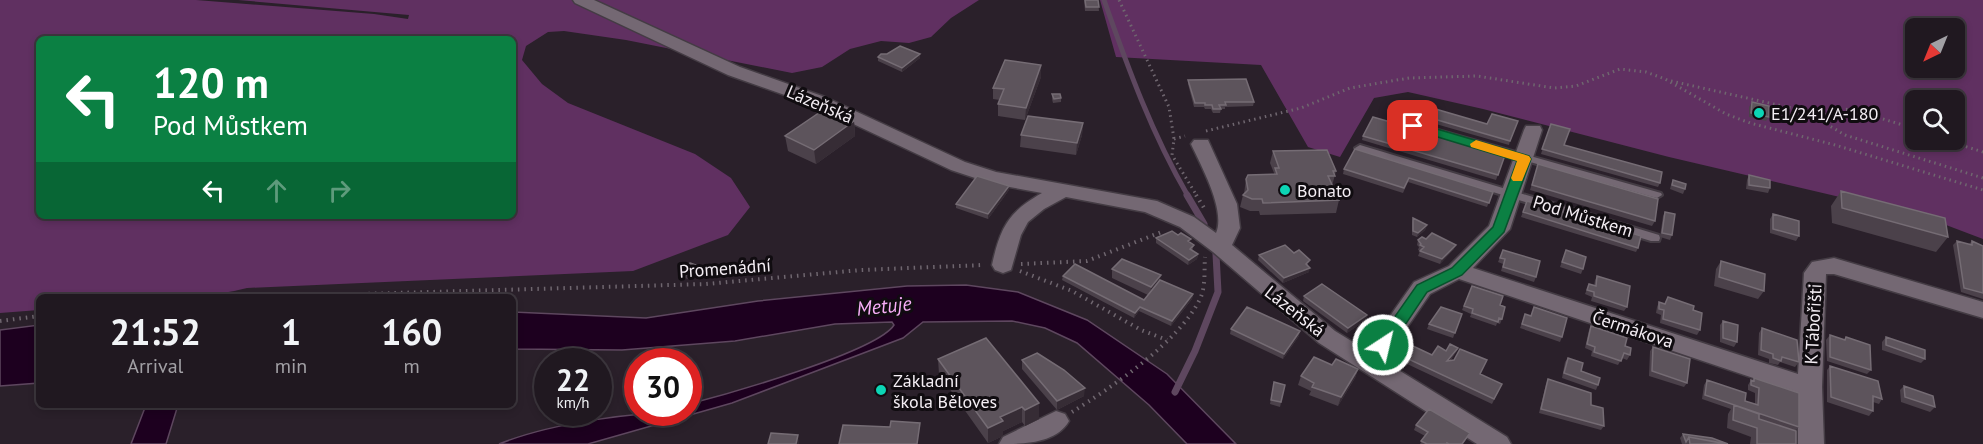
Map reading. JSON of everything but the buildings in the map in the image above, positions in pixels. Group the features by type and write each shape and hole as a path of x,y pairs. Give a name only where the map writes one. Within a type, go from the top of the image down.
{"street":[{"name":"Lázeňská","path":"581,0 734,71 819,101 958,166 993,178 1150,206 1187,222 1327,337 1498,444"},
{"name":"Pod Můstkem","path":"1370,363 1422,288 1457,271 1499,229 1533,130"},
{"path":"1199,137 1227,204 1229,228 1214,242"},
{"path":"1003,265 1008,236 1023,212 1064,190"},
{"name":"K Tábořišti","path":"1811,444 1810,387 1815,273 1820,267 1834,266 1983,310"},
{"name":"Čermákova","path":"1457,271 1810,387"},
{"path":"1012,444 1056,421"}],"lane":[{"path":"1413,126 1657,195"},
{"name":"Pod Můstkem","path":"1360,148 1655,238"}],"path":[{"path":"1088,403 1168,340 1201,297 1216,233 1206,209 1172,155 1174,139 1169,107 1119,0"},
{"path":"1174,139 1199,137 1301,108 1350,88 1409,78 1477,76 1554,88 1576,87 1620,69 1646,72 1697,88 1758,99 1796,109 1829,111 1850,109 1905,126"},
{"path":"1665,79 1726,114 1750,123 1835,145 1983,190"},
{"path":"1829,111 1824,117 1828,125 1845,135 1983,178"},
{"path":"1965,146 1983,152"},
{"name":"Promenádní","path":"361,294 705,284 861,270 1087,261 1187,222"},
{"path":"1003,265 1053,282 1102,306 1155,338 1168,340"},
{"path":"0,321 36,316"}],"shaded area":[{"path":"0,0 196,0 374,14 408,19 409,15 238,0 979,0 951,18 931,37 909,43 881,41 850,49 822,67 792,73 626,40 564,31 548,32 526,46 522,60 542,84 568,103 695,154 731,178 750,207 728,235 633,271 247,288 214,294 36,294 36,310 0,313"},
{"path":"1100,0 1983,0 1983,239 1925,217 1669,157 1408,92 1374,98 1340,157 1308,147 1261,65 1116,57"}],"water":[{"name":"Metuje","path":"966,285 1018,292 1087,320 1167,374 1236,444 1187,444 1149,405 1077,343 1045,328 1012,321 923,322 903,338 732,403 702,412 702,400 831,359 882,336 894,325 892,322 835,324 735,341 624,348 622,350 612,350 612,348 516,349 516,312 646,318 758,301 907,286"},
{"path":"36,325 36,383 0,386 0,330"},
{"path":"145,408 177,408 166,444 131,444"},
{"path":"624,416 624,426 651,426 588,444 499,444 562,426 612,426 612,418"}],"waterway":[{"path":"1104,0 1152,125 1188,196"},
{"path":"1187,195 1204,224"},
{"path":"1175,392 1195,351 1218,292 1216,254"}],"slow traffic":[{"path":"1476,144 1524,159 1517,178"}],"place":[{"name":"E1/241/A-180","path":"1759,113"},
{"name":"Bonato","path":"1285,190"},
{"name":"Základní škola Běloves","path":"881,390"}],"route":[{"path":"1383,345 1422,288 1457,271 1499,229 1524,159 1413,126"}]}
